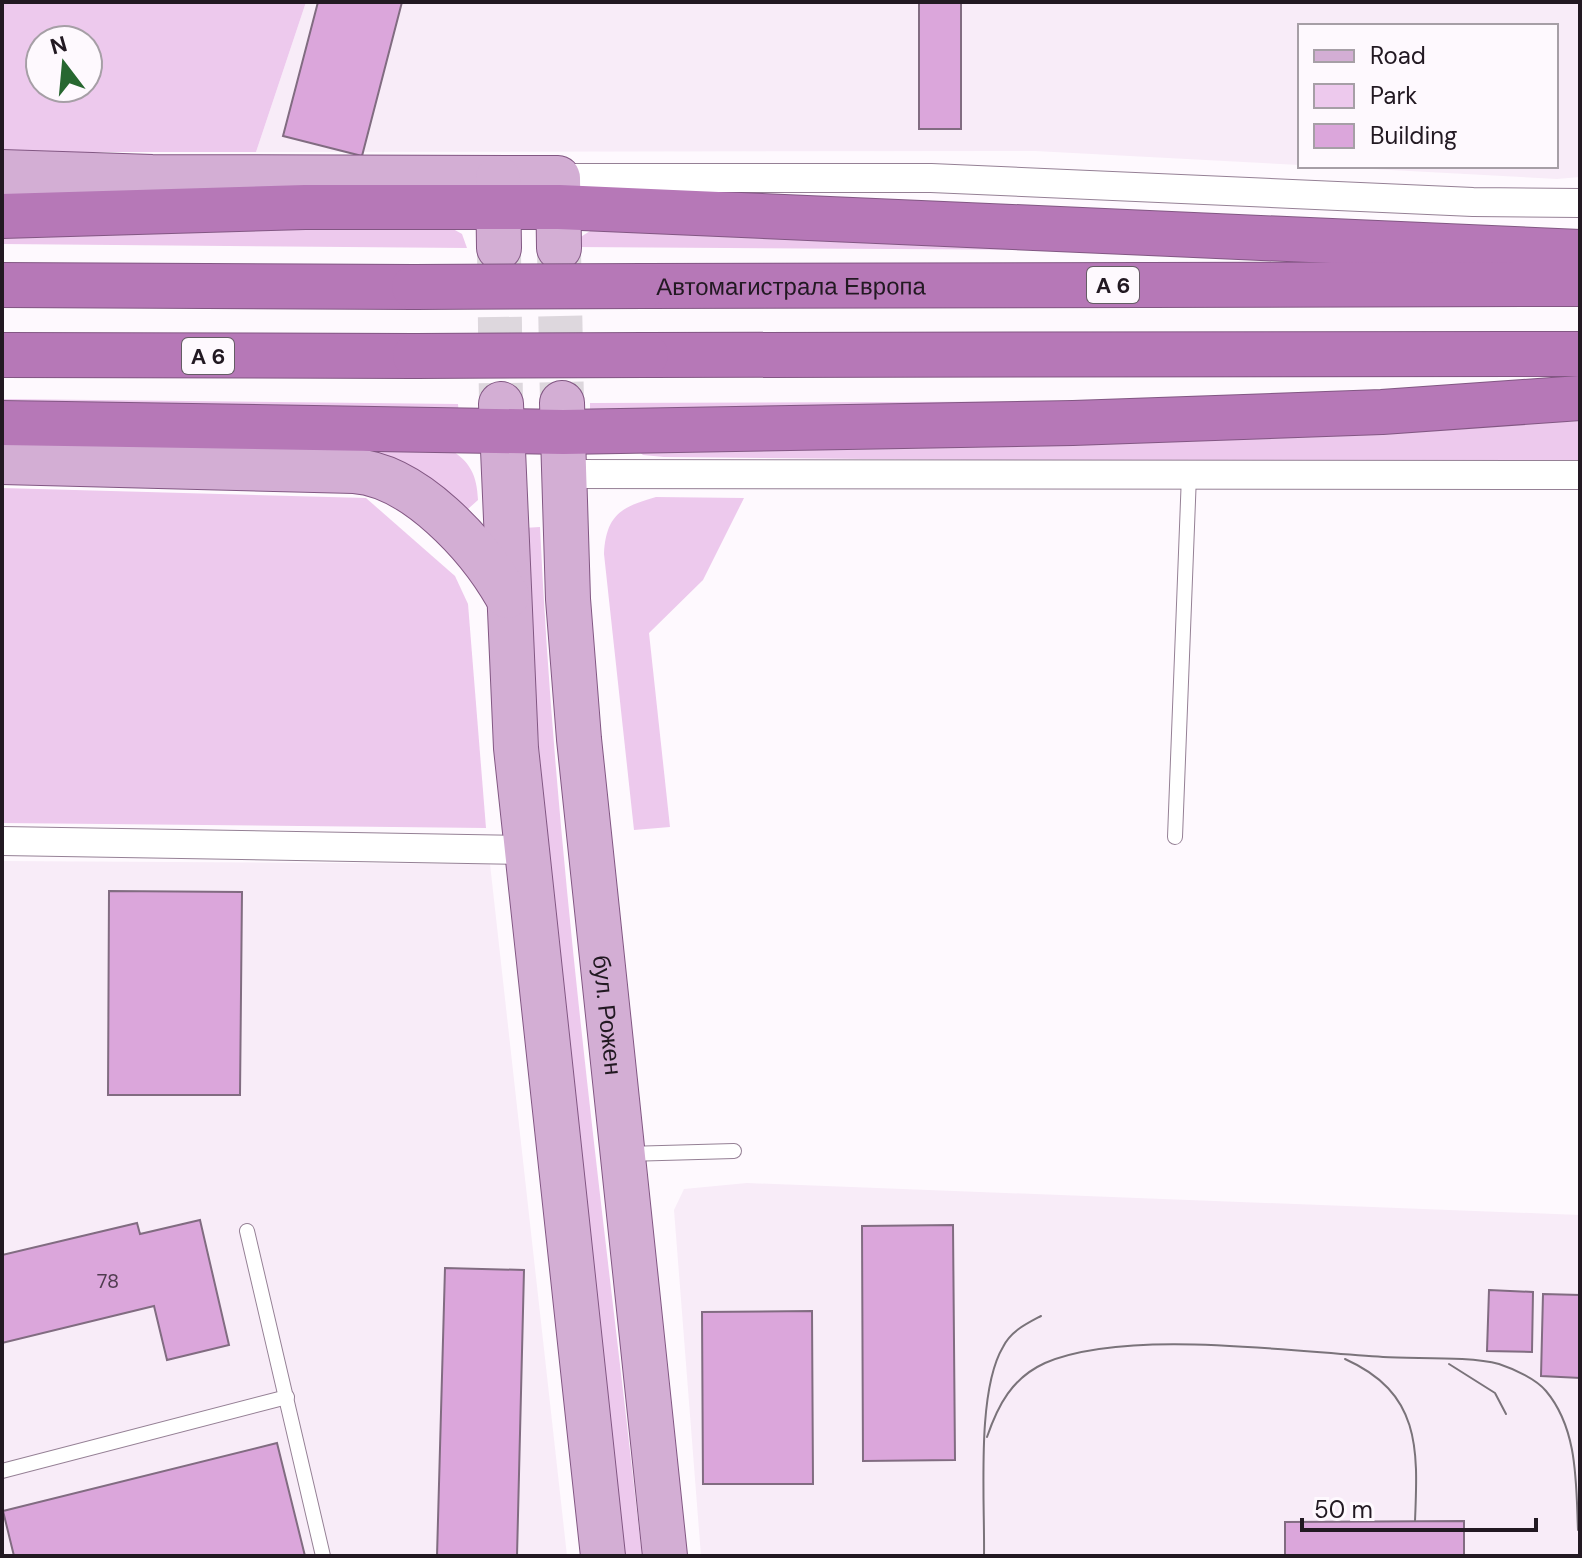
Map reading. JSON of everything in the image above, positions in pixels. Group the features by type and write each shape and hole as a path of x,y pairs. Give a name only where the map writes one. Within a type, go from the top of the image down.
{"highway":[{"path":"2,216 305,207 559,211 1580,252"},
{"name":"Автомагистрала Европа","path":"2,285 1580,284"},
{"name":"A 6","path":"2,355 1580,354"},
{"path":"2,423 563,437 1382,412 1580,398"}],"main road":[{"path":"2,172 152,177 498,212"},
{"path":"501,437 507,596 527,850 603,1556"},
{"name":"бул. Рожен","path":"563,437 579,739 665,1556"},
{"path":"2,462 354,471 382,475 413,492 478,552 507,596"}],"street":[{"path":"559,211 931,178 1473,202 1580,203"},
{"path":"563,437 1189,475 1580,475"},
{"path":"2,841 527,850"}],"lane":[{"path":"1175,837 1189,475"},
{"path":"621,1154 734,1151"},
{"path":"247,1231 323,1556"},
{"path":"2,1471 287,1397"}],"shaded area":[{"path":"306,2 1580,2 1580,177 1557,179 1353,168 1558,168 1558,24 1298,24 1298,165 1035,151 256,152"},
{"path":"2,861 490,864 567,1556 2,1556"},
{"path":"747,1183 1580,1215 1580,1556 701,1556 674,1210 684,1189"}],"green space":[{"path":"2,2 306,2 256,152 2,152"},
{"path":"446,225 462,234 467,248 2,244 2,236"},
{"path":"598,226 1219,251 575,247 579,238"},
{"path":"2,399 458,404 459,416 2,410"},
{"path":"1200,401 590,414 590,403"},
{"path":"1580,421 1580,460 1563,466 664,457 643,455 637,450 1148,439"},
{"path":"2,436 449,449 471,470 478,500 458,518 409,473"},
{"path":"2,488 366,498 455,576 468,604 486,828 2,823"},
{"path":"656,497 744,498 703,580 649,633 670,827 634,830 604,554 612,521 625,509"},
{"path":"540,527 547,656 569,914 642,1556 625,1556 540,761 523,528"}],"building":[{"path":"318,2 402,2 362,156 283,136"},
{"path":"919,2 961,2 961,129 919,129"},
{"path":"109,891 242,892 240,1095 108,1095"},
{"path":"200,1220 229,1345 167,1360 154,1306 2,1343 2,1255 137,1223 140,1234"},
{"path":"953,1225 955,1460 863,1461 862,1226"},
{"path":"445,1268 524,1270 517,1556 437,1556"},
{"path":"1489,1290 1533,1292 1532,1352 1487,1351"},
{"path":"1543,1294 1580,1295 1580,1378 1541,1376"},
{"path":"812,1311 813,1484 703,1484 702,1312"},
{"path":"277,1443 305,1556 14,1556 3,1511"},
{"path":"1464,1521 1464,1556 1285,1556 1285,1522"}],"tunnel":[{"path":"559,250 562,403"},
{"path":"499,251 501,404"}],"tram line":[{"path":"984,1556 985,1418 994,1367 1010,1337 1019,1328 1041,1316"},
{"path":"987,1437 1001,1403 1024,1376 1045,1363 1080,1352 1164,1344 1211,1345 1487,1361 1531,1379 1546,1391 1556,1406 1570,1439 1578,1530"},
{"path":"1345,1359 1370,1373 1388,1389 1401,1406 1410,1426 1416,1470 1415,1521"},
{"path":"1449,1364 1495,1393 1506,1414"}]}
